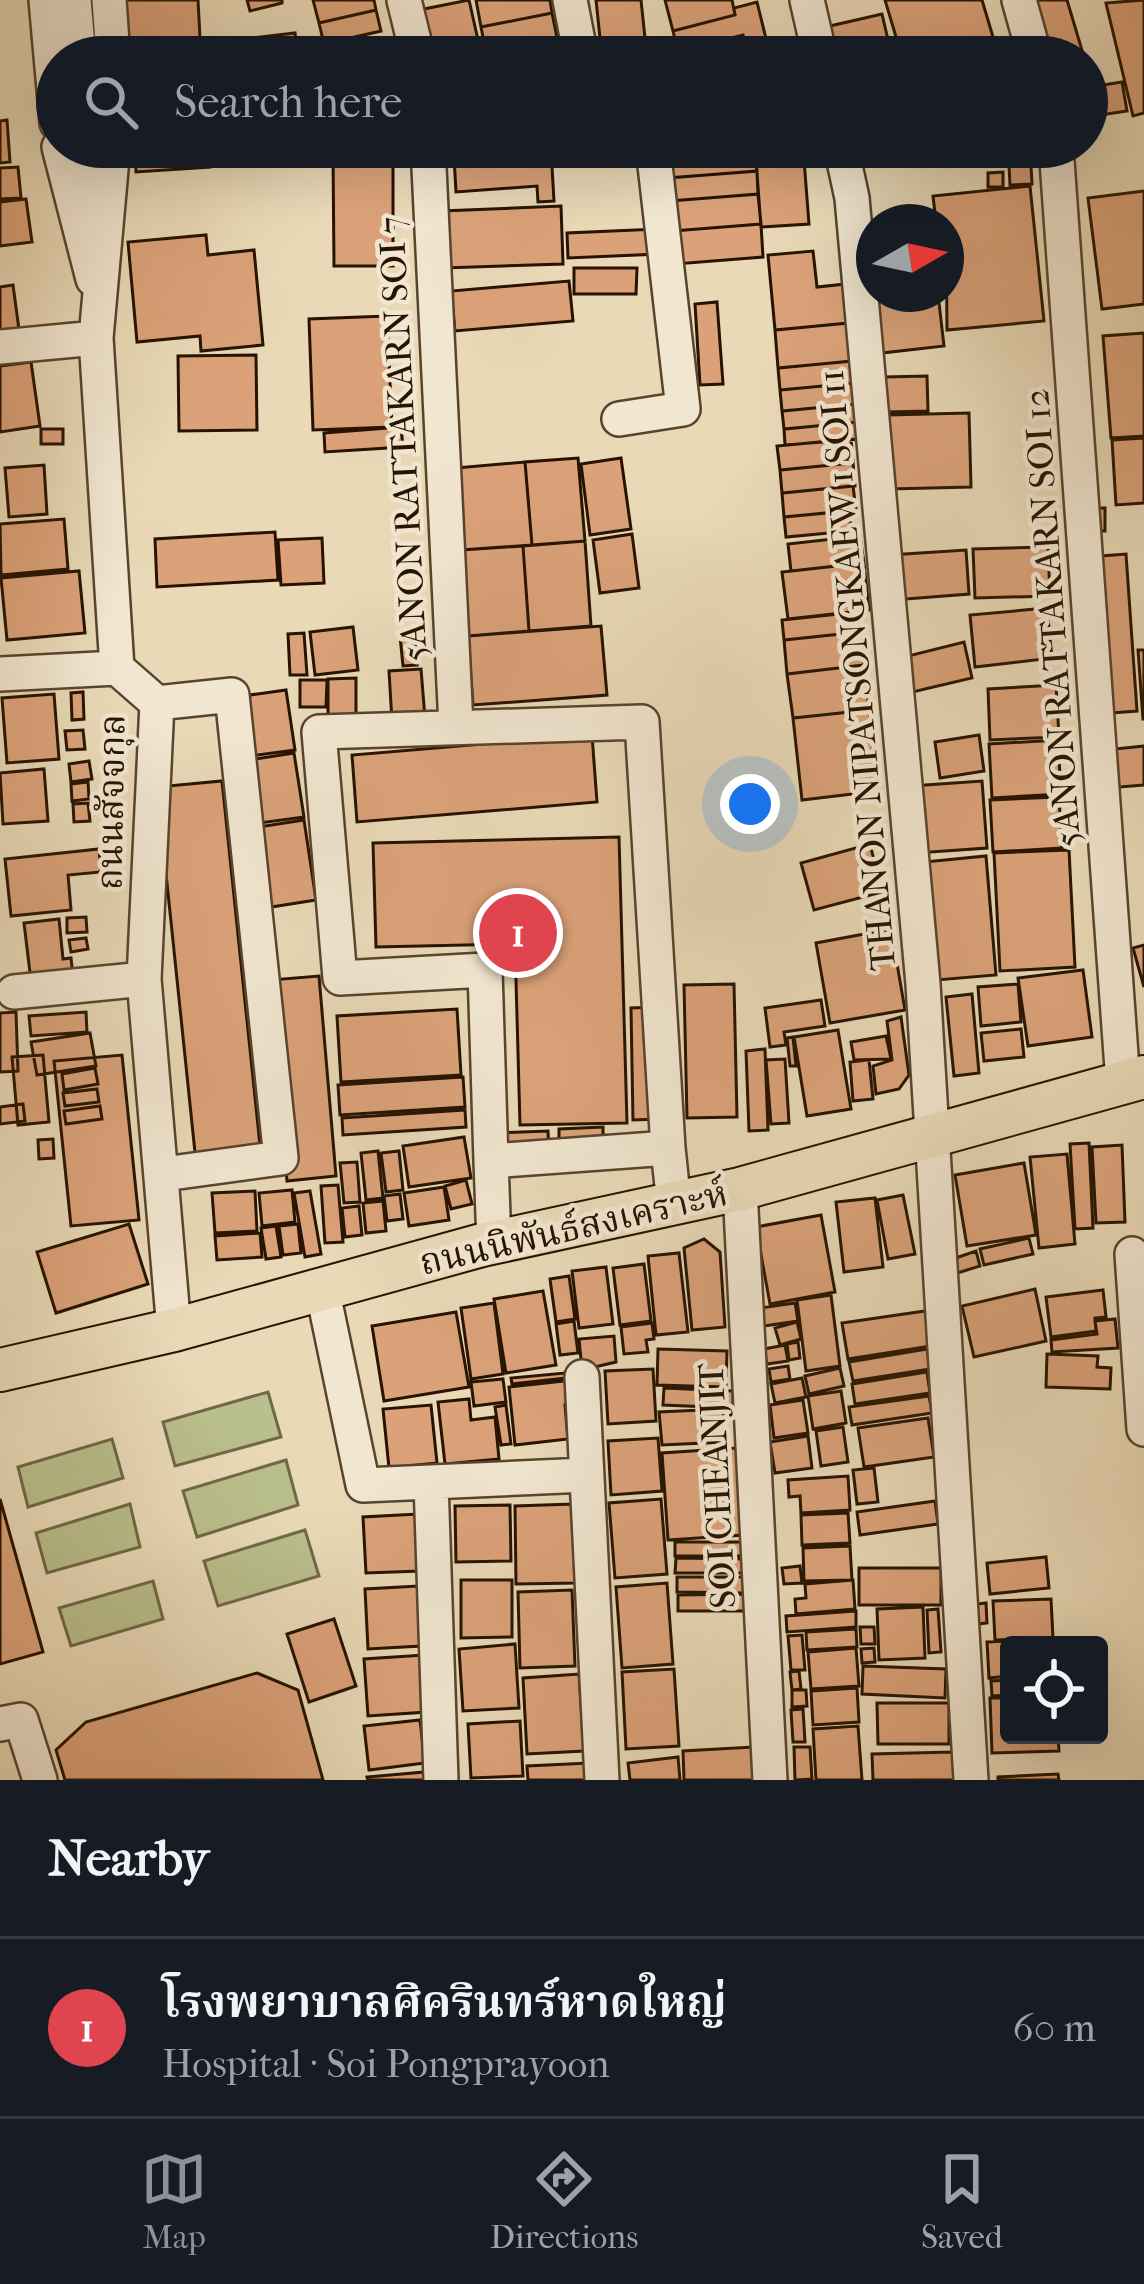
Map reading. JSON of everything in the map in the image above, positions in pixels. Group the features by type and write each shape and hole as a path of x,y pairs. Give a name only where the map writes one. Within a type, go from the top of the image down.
{"main road":[{"name":"ถนนนิพันธ์สงเคราะห์","path":"0,1370 174,1330 488,1244 740,1189 1134,1080"}],"street":[{"path":"46,0 49,36"},
{"path":"74,0 77,36"},
{"path":"110,0 112,36"},
{"path":"404,0 413,36"},
{"path":"569,0 577,36"},
{"path":"807,0 815,36"},
{"path":"1019,0 1028,36"},
{"name":"ถนนสัจจกุล","path":"64,168 98,321"},
{"name":"ถนนสัจจกุล","path":"88,168 117,668 157,703 144,979 174,1330"},
{"name":"ถนนสัจจกุล","path":"98,321 110,168"},
{"name":"5ANON RATTAKARN SOI 7","path":"429,168 456,722"},
{"path":"619,419 683,409 655,168"},
{"name":"THANON NIPATSONGKAEW 1 SOI 11","path":"846,168 852,198 934,1136 970,1780"},
{"name":"5ANON RATTAKARN SOI 12","path":"1058,168 1134,1080"},
{"path":"0,347 98,321"},
{"path":"0,674 117,668"},
{"path":"157,703 232,695 280,1159 164,1174"},
{"path":"488,1244 491,1161 485,970 340,978 320,732 456,722 642,722 674,1205"},
{"path":"14,992 144,979"},
{"path":"468,995 488,1244"},
{"path":"491,1161 668,1148"},
{"name":"SOI CHEANJIT","path":"740,1189 770,1780"},
{"path":"1132,1254 1144,1430"},
{"path":"322,1288 363,1485 586,1475"},
{"path":"582,1377 602,1780"},
{"path":"431,1482 441,1780"},
{"path":"0,1724 21,1720 40,1780"}],"green space":[{"path":"268,1392 281,1437 175,1466 163,1422"},
{"path":"112,1439 123,1478 28,1507 18,1467"},
{"path":"286,1460 298,1505 197,1537 183,1491"},
{"path":"130,1504 140,1547 47,1573 36,1533"},
{"path":"305,1530 319,1576 218,1606 204,1561"},
{"path":"153,1581 163,1619 71,1646 59,1608"}],"building":[{"path":"125,0 198,0 200,36 127,36"},
{"path":"247,0 282,0 282,3 250,11"},
{"path":"313,0 374,0 376,10 319,23"},
{"path":"469,0 477,36 419,36 414,11"},
{"path":"476,0 550,0 552,13 481,27"},
{"path":"596,0 641,0 645,36 600,36"},
{"path":"665,0 732,0 735,15 673,31"},
{"path":"885,0 982,0 993,36 896,36"},
{"path":"1035,0 1067,0 1078,36 1045,36"},
{"path":"1144,0 1144,113 1133,116 1106,3"},
{"path":"757,2 765,36 674,36 673,31 735,15 734,8"},
{"path":"376,10 381,31 322,36 319,23"},
{"path":"552,13 557,36 483,36 481,27"},
{"path":"882,14 887,36 818,36 817,29"},
{"path":"1122,82 1127,111 1108,114 1108,84"},
{"path":"7,120 10,162 0,163 0,121"},
{"path":"18,167 21,198 0,199 0,168"},
{"path":"136,168 195,168 136,172"},
{"path":"333,168 393,168 393,266 334,266"},
{"path":"455,168 552,168 554,201 538,202 537,186 456,192"},
{"path":"667,168 757,168 757,171 668,178"},
{"path":"757,168 805,168 809,224 761,227"},
{"path":"1009,168 1031,168 1032,184 1010,185"},
{"path":"757,171 758,194 670,201 668,178"},
{"path":"1003,172 1003,187 988,187 988,173"},
{"path":"1030,186 1044,321 947,330 947,312 964,312 964,204 934,204 933,196"},
{"path":"1144,191 1144,304 1102,309 1088,198"},
{"path":"758,194 761,224 673,231 670,201"},
{"path":"26,199 32,242 0,246 0,202"},
{"path":"561,206 563,264 444,268 442,211"},
{"path":"761,224 763,257 676,264 673,231"},
{"path":"658,229 659,254 568,258 567,233"},
{"path":"206,235 208,255 254,250 263,345 201,351 200,336 137,342 128,242"},
{"path":"813,251 817,287 846,284 849,323 775,330 768,255"},
{"path":"574,268 637,268 636,294 574,294"},
{"path":"569,281 573,321 455,331 451,291"},
{"path":"13,285 20,337 0,339 0,287"},
{"path":"717,302 723,384 700,385 695,304"},
{"path":"868,312 940,312 944,346 873,354"},
{"path":"387,316 392,427 313,430 309,319"},
{"path":"849,323 853,361 778,368 775,330"},
{"path":"1144,333 1144,436 1111,438 1103,336"},
{"path":"256,355 257,430 179,431 178,356"},
{"path":"853,361 855,383 780,390 778,368"},
{"path":"31,362 40,426 0,432 0,366"},
{"path":"927,376 928,411 886,412 885,377"},
{"path":"855,383 857,404 782,411 780,390"},
{"path":"857,404 859,422 784,429 782,411"},
{"path":"969,413 971,487 890,489 888,415"},
{"path":"859,422 860,439 785,445 784,429"},
{"path":"401,427 403,447 325,452 324,433"},
{"path":"41,429 63,429 63,444 41,444"},
{"path":"1144,438 1144,503 1116,505 1112,440"},
{"path":"851,439 853,463 780,470 777,446"},
{"path":"578,458 585,541 532,545 525,462"},
{"path":"621,458 631,529 590,535 581,464"},
{"path":"525,462 532,545 461,550 455,468"},
{"path":"853,463 855,486 782,493 780,470"},
{"path":"44,465 47,514 9,517 5,468"},
{"path":"853,486 856,510 784,517 782,493"},
{"path":"1091,508 1105,508 1105,531 1091,531"},
{"path":"849,511 851,531 786,537 784,517"},
{"path":"64,519 68,569 1,575 0,524"},
{"path":"275,532 278,580 157,587 155,539"},
{"path":"632,534 639,588 600,593 593,540"},
{"path":"860,536 864,563 791,571 788,544"},
{"path":"322,538 324,583 281,585 278,540"},
{"path":"585,541 591,626 529,631 523,546"},
{"path":"523,546 529,631 468,636 461,550"},
{"path":"1048,547 1050,596 975,598 973,549"},
{"path":"966,550 969,594 894,600 890,555"},
{"path":"1126,554 1137,711 1098,714 1088,557"},
{"path":"864,563 869,610 788,619 782,572"},
{"path":"79,571 85,633 7,640 1,578"},
{"path":"1047,608 1052,658 975,667 970,615"},
{"path":"858,612 860,632 784,640 782,620"},
{"path":"601,626 607,695 473,705 468,636"},
{"path":"353,627 358,670 315,675 310,632"},
{"path":"860,632 864,665 787,674 784,640"},
{"path":"304,633 307,675 290,675 288,634"},
{"path":"415,634 417,665 403,666 400,636"},
{"path":"964,642 972,678 904,694 896,659"},
{"path":"1138,650 1144,650 1144,719 1143,719"},
{"path":"864,665 869,710 793,718 787,674"},
{"path":"421,669 425,718 392,721 389,671"},
{"path":"356,678 356,717 328,717 328,679"},
{"path":"300,680 327,680 326,707 300,707"},
{"path":"1056,685 1059,737 990,740 988,689"},
{"path":"286,690 295,750 243,757 235,697"},
{"path":"83,692 84,719 72,720 71,693"},
{"path":"54,694 59,759 7,763 2,698"},
{"path":"869,710 878,791 802,800 793,718"},
{"path":"83,730 85,749 67,750 65,731"},
{"path":"592,735 597,802 357,822 352,755"},
{"path":"979,735 984,771 940,778 935,742"},
{"path":"1058,740 1061,794 992,798 989,744"},
{"path":"1144,746 1144,785 1108,788 1105,750"},
{"path":"294,753 304,817 252,824 243,761"},
{"path":"89,761 92,779 71,782 69,764"},
{"path":"44,769 48,821 3,824 0,773"},
{"path":"222,781 261,1155 196,1162 157,787"},
{"path":"982,781 987,848 917,853 912,786"},
{"path":"88,782 89,799 72,801 71,784"},
{"path":"1059,797 1062,848 993,852 990,800"},
{"path":"88,803 90,821 74,822 73,804"},
{"path":"304,820 316,900 265,908 253,828"},
{"path":"619,837 627,1123 520,1125 515,944 376,947 373,843"},
{"path":"870,844 882,892 814,910 801,863"},
{"path":"99,849 101,872 68,875 71,910 11,916 5,859"},
{"path":"1069,850 1075,967 1000,971 994,853"},
{"path":"986,856 996,975 925,981 914,863"},
{"path":"86,917 87,932 67,933 67,918"},
{"path":"59,919 63,959 71,958 73,976 31,981 24,923"},
{"path":"891,929 905,1010 830,1023 816,943"},
{"path":"86,938 88,949 71,952 69,940"},
{"path":"1144,945 1144,987 1133,948"},
{"path":"1083,970 1092,1037 1028,1046 1018,978"},
{"path":"319,976 336,1176 287,1181 270,980"},
{"path":"734,984 737,1117 687,1118 684,985"},
{"path":"1018,984 1021,1022 981,1026 978,987"},
{"path":"972,994 979,1073 954,1076 946,997"},
{"path":"821,1000 825,1026 784,1032 786,1045 770,1047 765,1008"},
{"path":"656,1007 659,1119 633,1120 631,1008"},
{"path":"457,1009 461,1075 341,1082 337,1016"},
{"path":"16,1012 18,1071 0,1072 0,1013"},
{"path":"86,1012 87,1032 31,1036 29,1016"},
{"path":"901,1017 909,1075 899,1089 876,1094 873,1066 892,1060 887,1021"},
{"path":"1021,1029 1024,1057 984,1061 981,1033"},
{"path":"838,1030 851,1109 807,1116 794,1037"},
{"path":"90,1033 96,1066 37,1075 31,1042"},
{"path":"886,1036 891,1059 854,1060 851,1042"},
{"path":"793,1037 796,1066 790,1066 787,1038"},
{"path":"765,1049 768,1130 749,1131 746,1051"},
{"path":"43,1055 49,1122 18,1125 12,1057"},
{"path":"122,1055 139,1220 71,1226 54,1061"},
{"path":"785,1059 789,1123 771,1124 766,1060"},
{"path":"869,1060 873,1099 853,1101 850,1062"},
{"path":"95,1068 98,1084 64,1090 62,1074"},
{"path":"463,1077 465,1107 340,1115 338,1085"},
{"path":"97,1089 99,1102 65,1106 63,1093"},
{"path":"23,1104 25,1121 0,1124 0,1107"},
{"path":"100,1106 102,1119 66,1124 64,1111"},
{"path":"465,1110 466,1127 343,1135 342,1118"},
{"path":"603,1127 603,1149 559,1151 559,1129"},
{"path":"548,1131 549,1152 499,1154 498,1133"},
{"path":"464,1137 471,1178 409,1187 403,1146"},
{"path":"53,1139 54,1158 39,1159 38,1140"},
{"path":"1089,1143 1093,1228 1075,1229 1070,1144"},
{"path":"1122,1145 1125,1222 1096,1223 1092,1147"},
{"path":"378,1151 383,1198 366,1200 361,1153"},
{"path":"399,1151 403,1190 386,1192 381,1153"},
{"path":"1067,1154 1075,1244 1039,1248 1030,1157"},
{"path":"357,1162 360,1202 344,1203 340,1163"},
{"path":"1024,1163 1036,1235 967,1246 955,1175"},
{"path":"466,1180 472,1204 451,1209 445,1186"},
{"path":"338,1185 343,1242 325,1243 321,1186"},
{"path":"444,1187 449,1220 409,1226 404,1193"},
{"path":"292,1190 295,1222 262,1226 259,1193"},
{"path":"255,1191 257,1231 215,1233 212,1193"},
{"path":"310,1191 321,1254 305,1257 294,1193"},
{"path":"400,1194 403,1219 387,1221 384,1196"},
{"path":"903,1195 915,1254 888,1259 877,1200"},
{"path":"875,1198 883,1267 844,1272 836,1202"},
{"path":"383,1201 386,1231 366,1233 363,1203"},
{"path":"359,1206 362,1235 345,1237 342,1208"},
{"path":"821,1215 835,1292 770,1304 756,1227"},
{"path":"129,1224 148,1284 56,1313 37,1252"},
{"path":"298,1224 301,1253 283,1255 279,1226"},
{"path":"276,1226 281,1257 266,1259 261,1228"},
{"path":"260,1233 262,1257 217,1260 215,1236"},
{"path":"1029,1238 1033,1254 984,1265 980,1249"},
{"path":"704,1239 720,1252 725,1327 692,1330 684,1248"},
{"path":"976,1251 980,1266 954,1274 950,1260"},
{"path":"679,1253 688,1332 656,1335 648,1256"},
{"path":"644,1264 651,1321 620,1325 613,1268"},
{"path":"606,1267 613,1324 579,1328 572,1271"},
{"path":"569,1276 575,1319 556,1322 550,1279"},
{"path":"1035,1289 1046,1341 974,1357 962,1306"},
{"path":"1103,1290 1106,1317 1095,1318 1096,1331 1051,1337 1046,1297"},
{"path":"543,1291 556,1365 506,1373 494,1299"},
{"path":"831,1295 840,1366 806,1371 797,1300"},
{"path":"494,1303 503,1374 471,1379 461,1308"},
{"path":"795,1303 798,1321 764,1326 761,1308"},
{"path":"925,1311 931,1346 848,1359 842,1323"},
{"path":"456,1312 469,1387 384,1401 372,1326"},
{"path":"1115,1319 1118,1348 1052,1352 1051,1340 1097,1334 1095,1321"},
{"path":"574,1321 578,1353 560,1355 556,1324"},
{"path":"797,1322 801,1339 780,1345 775,1328"},
{"path":"652,1323 654,1339 646,1340 648,1352 624,1354 621,1327"},
{"path":"614,1336 616,1362 582,1370 579,1339"},
{"path":"798,1342 800,1358 789,1360 787,1344"},
{"path":"785,1345 788,1361 767,1364 764,1349"},
{"path":"658,1349 727,1351 726,1387 657,1385"},
{"path":"927,1349 930,1369 853,1381 849,1362"},
{"path":"1047,1354 1098,1356 1097,1367 1111,1368 1110,1389 1046,1387"},
{"path":"788,1366 790,1379 771,1382 769,1369"},
{"path":"840,1368 844,1386 809,1394 805,1376"},
{"path":"653,1369 656,1421 608,1424 605,1371"},
{"path":"927,1372 930,1393 855,1404 852,1384"},
{"path":"565,1373 566,1378 512,1384 511,1378"},
{"path":"802,1378 806,1397 775,1403 771,1384"},
{"path":"503,1379 506,1402 474,1406 471,1382"},
{"path":"573,1380 575,1404 565,1405 568,1439 515,1445 509,1387"},
{"path":"664,1388 733,1391 733,1408 663,1405"},
{"path":"841,1391 846,1423 813,1429 808,1396"},
{"path":"929,1396 932,1413 852,1425 849,1407"},
{"path":"469,1399 471,1420 495,1417 499,1459 445,1464 438,1402"},
{"path":"803,1400 808,1433 774,1438 770,1405"},
{"path":"431,1405 437,1463 389,1468 383,1409"},
{"path":"506,1405 511,1444 501,1445 495,1407"},
{"path":"723,1409 726,1442 662,1445 659,1412"},
{"path":"928,1418 934,1457 864,1467 858,1428"},
{"path":"843,1427 848,1462 821,1466 816,1431"},
{"path":"808,1436 812,1468 775,1473 770,1442"},
{"path":"658,1438 662,1491 611,1495 608,1441"},
{"path":"736,1448 743,1535 668,1540 662,1453"},
{"path":"874,1468 878,1502 857,1504 853,1470"},
{"path":"848,1476 850,1510 801,1513 800,1496 789,1497 788,1480"},
{"path":"0,1499 43,1652 0,1664"},
{"path":"661,1499 667,1574 615,1578 609,1503"},
{"path":"935,1501 938,1524 860,1535 857,1512"},
{"path":"573,1504 576,1583 516,1584 515,1506"},
{"path":"510,1505 511,1561 456,1562 455,1506"},
{"path":"848,1513 850,1543 802,1545 801,1515"},
{"path":"418,1514 421,1571 366,1573 363,1517"},
{"path":"675,1542 742,1542 742,1556 675,1556"},
{"path":"850,1546 852,1580 804,1581 803,1548"},
{"path":"1046,1557 1049,1588 990,1594 987,1563"},
{"path":"676,1558 744,1559 744,1573 675,1573"},
{"path":"800,1566 802,1583 784,1584 782,1568"},
{"path":"859,1568 941,1568 941,1605 859,1605"},
{"path":"677,1577 745,1577 745,1593 677,1592"},
{"path":"461,1580 512,1580 512,1637 461,1638"},
{"path":"853,1580 855,1609 796,1614 795,1599 806,1598 805,1584"},
{"path":"667,1583 673,1664 622,1668 616,1587"},
{"path":"418,1586 421,1646 368,1649 365,1589"},
{"path":"572,1590 575,1666 520,1668 518,1592"},
{"path":"747,1594 747,1611 678,1611 678,1595"},
{"path":"1051,1599 1053,1636 1000,1636 995,1640 993,1601"},
{"path":"986,1603 987,1623 978,1624 977,1604"},
{"path":"923,1607 925,1658 879,1660 877,1609"},
{"path":"938,1609 941,1652 929,1653 927,1610"},
{"path":"856,1611 856,1627 787,1632 786,1616"},
{"path":"334,1619 356,1686 309,1702 287,1634"},
{"path":"860,1627 874,1627 875,1644 861,1644"},
{"path":"856,1629 857,1647 807,1650 806,1632"},
{"path":"802,1635 805,1670 791,1670 788,1636"},
{"path":"1000,1641 1000,1677 989,1678 987,1642"},
{"path":"515,1644 519,1708 463,1711 459,1649"},
{"path":"856,1648 859,1686 811,1689 808,1652"},
{"path":"874,1648 875,1662 862,1663 861,1649"},
{"path":"424,1655 427,1712 368,1716 364,1659"},
{"path":"863,1666 946,1669 945,1698 862,1694"},
{"path":"674,1669 679,1746 626,1749 622,1672"},
{"path":"799,1671 801,1689 792,1690 790,1672"},
{"path":"257,1673 298,1690 323,1780 65,1780 56,1750 86,1722"},
{"path":"579,1674 584,1751 527,1754 523,1678"},
{"path":"1000,1680 1000,1696 992,1696 991,1681"},
{"path":"857,1688 859,1722 813,1725 811,1691"},
{"path":"792,1690 806,1690 807,1706 792,1707"},
{"path":"990,1698 1000,1698 1000,1744 1059,1744 1059,1751 992,1753"},
{"path":"877,1703 949,1703 949,1744 878,1744"},
{"path":"803,1709 805,1742 793,1742 791,1710"},
{"path":"420,1720 425,1763 369,1770 364,1726"},
{"path":"520,1721 523,1776 471,1778 468,1724"},
{"path":"858,1726 862,1780 816,1780 813,1729"},
{"path":"753,1747 755,1780 684,1780 683,1751"},
{"path":"794,1747 810,1747 812,1779 795,1780"},
{"path":"953,1752 954,1780 873,1780 872,1754"},
{"path":"678,1757 680,1780 630,1780 628,1763"},
{"path":"589,1763 590,1780 528,1780 527,1766"},
{"path":"425,1772 425,1780 367,1777"},
{"path":"1058,1774 1059,1780 998,1780 998,1777"}],"place":[{"name":"โรงพยาบาลศิครินทร์หาดใหญ่","path":"518,933"}]}
